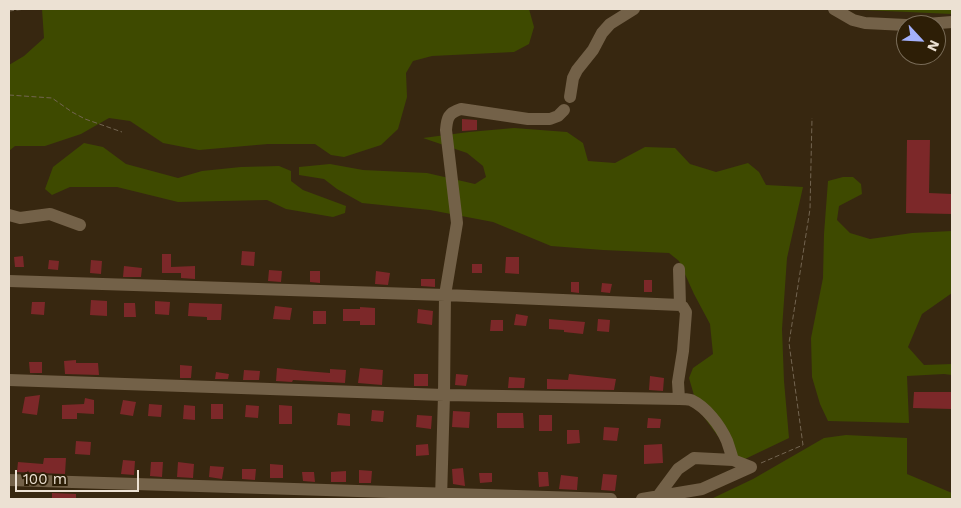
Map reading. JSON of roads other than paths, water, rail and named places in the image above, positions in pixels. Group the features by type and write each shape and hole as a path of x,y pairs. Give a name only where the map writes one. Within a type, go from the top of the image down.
{"street":[{"path":"570,97 573,78 593,50 602,33 610,24 634,9"},
{"path":"834,9 854,20 864,23 896,25"},
{"path":"441,496 445,295 456,223 446,130 447,119 454,111 461,109 550,119 558,116 564,110"},
{"path":"9,215 20,218 50,214 80,225"},
{"path":"679,269 680,305"},
{"path":"9,281 445,295 680,305 686,312 683,352 678,382 679,398"},
{"path":"9,380 444,395 679,398 690,400 704,410 720,427 733,460"},
{"path":"642,499 702,489 751,467 733,460 694,458 678,469 658,496"},
{"path":"9,480 441,496 611,499"}]}
